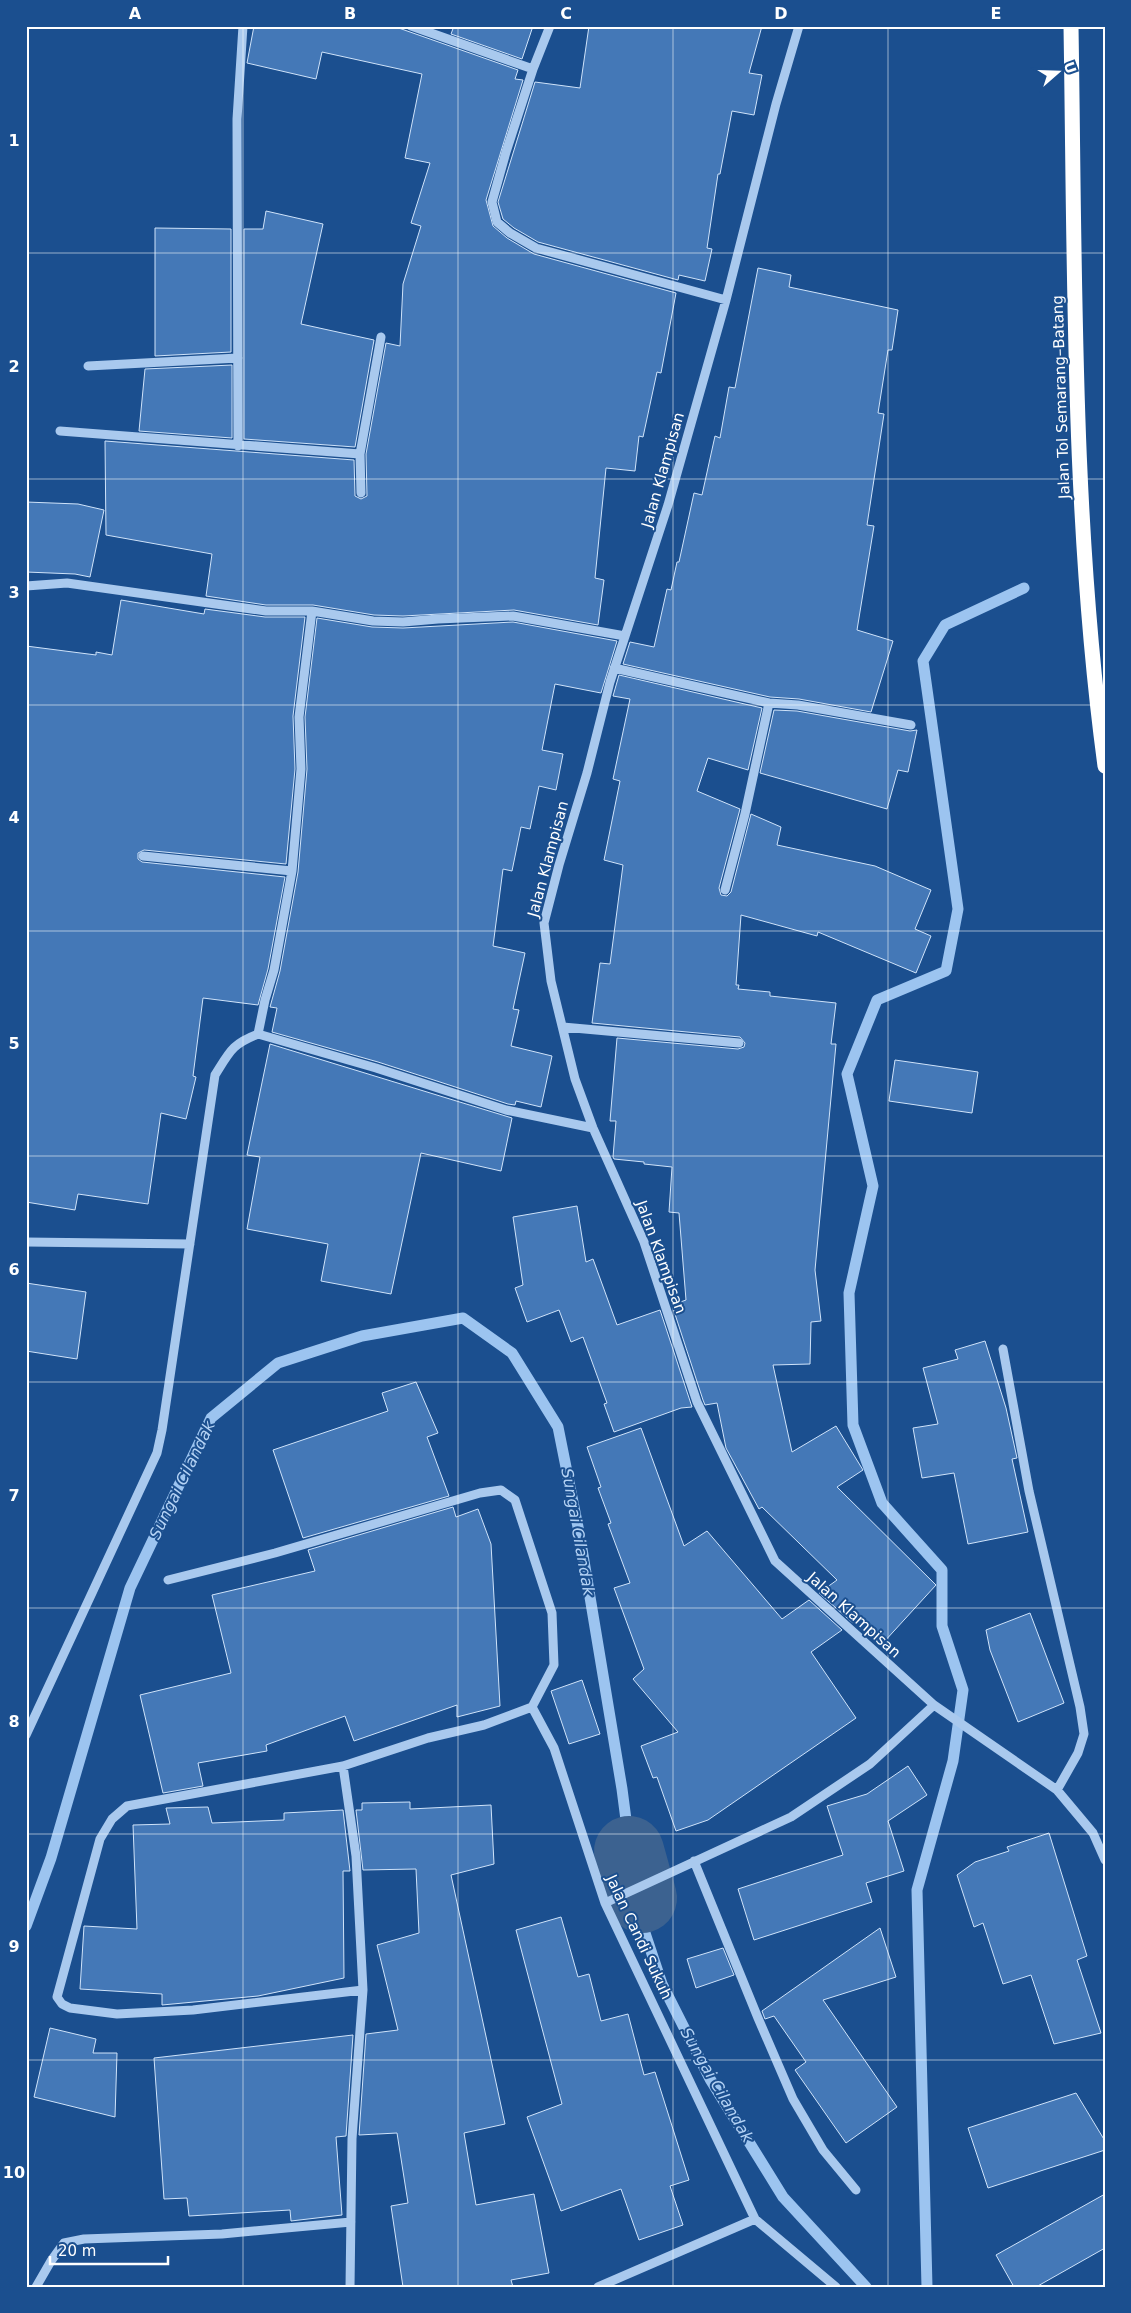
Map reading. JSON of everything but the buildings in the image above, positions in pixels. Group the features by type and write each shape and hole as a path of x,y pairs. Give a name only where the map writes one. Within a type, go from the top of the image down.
{"highway":[{"name":"Jalan Tol Semarang–Batang","path":"1071,26 1079,463 1098,713 1105,766"}],"street":[{"path":"238,446 237,119 243,26"},
{"path":"411,26 533,69"},
{"path":"550,26 533,69 492,202 498,222 510,233 536,248 726,300"},
{"name":"Jalan Klampisan","path":"800,26 776,104 726,300 668,505 614,668 544,923 551,981 576,1079 593,1128 644,1242 697,1402 775,1561 934,1705 1057,1790 1094,1833 1105,1860"},
{"path":"361,493 360,454 381,337"},
{"path":"88,366 238,358"},
{"path":"60,431 360,454"},
{"path":"26,586 67,583 266,611 312,611 373,621 403,622 513,616 625,636"},
{"path":"258,1034 274,970 292,871 301,769 299,718 312,611"},
{"path":"614,668 768,703 798,704 911,725"},
{"path":"725,890 746,814 768,703"},
{"path":"144,856 292,871"},
{"path":"562,1027 738,1044"},
{"path":"26,1735 157,1453 216,1075 228,1055 240,1041 258,1034 376,1068 506,1110 593,1128"},
{"path":"26,1242 190,1244"},
{"path":"1003,1349 1029,1491 1080,1707 1084,1734 1078,1753 1057,1790"},
{"path":"168,1580 275,1553 480,1494 501,1490 515,1500 552,1613 554,1665 532,1707 484,1725 428,1738 343,1766 127,1806 112,1818 100,1839 57,1997 62,2004 70,2008 117,2014 192,2010 363,1990"},
{"path":"605,1904 668,1876 694,1861 799,1812 870,1764 934,1705"},
{"name":"Jalan Candi Sukuh","path":"532,1707 554,1748 605,1904 755,2219 836,2287"},
{"path":"343,1766 356,1856 363,1990 352,2139 350,2287"},
{"path":"694,1861 793,2099 823,2150 856,2190"},
{"path":"598,2287 755,2219"},
{"path":"36,2287 51,2260 64,2243 84,2239 222,2234 351,2222"}],"waterway":[{"path":"927,2287 917,1890 953,1761 963,1690 942,1626 942,1570 882,1503 853,1425 849,1293 873,1186 847,1074 877,1000 946,971 958,909 923,661 945,625 1024,588"},
{"name":"Sungai Cilandak","path":"26,1926 51,1858 130,1588 211,1418 278,1363 362,1336 463,1318 512,1353 558,1427 580,1537 622,1789 638,1912 662,1984 710,2079 783,2197 866,2287"},
{"name":"Sungai Cilandak","path":"629,1851 642,1898"}]}
